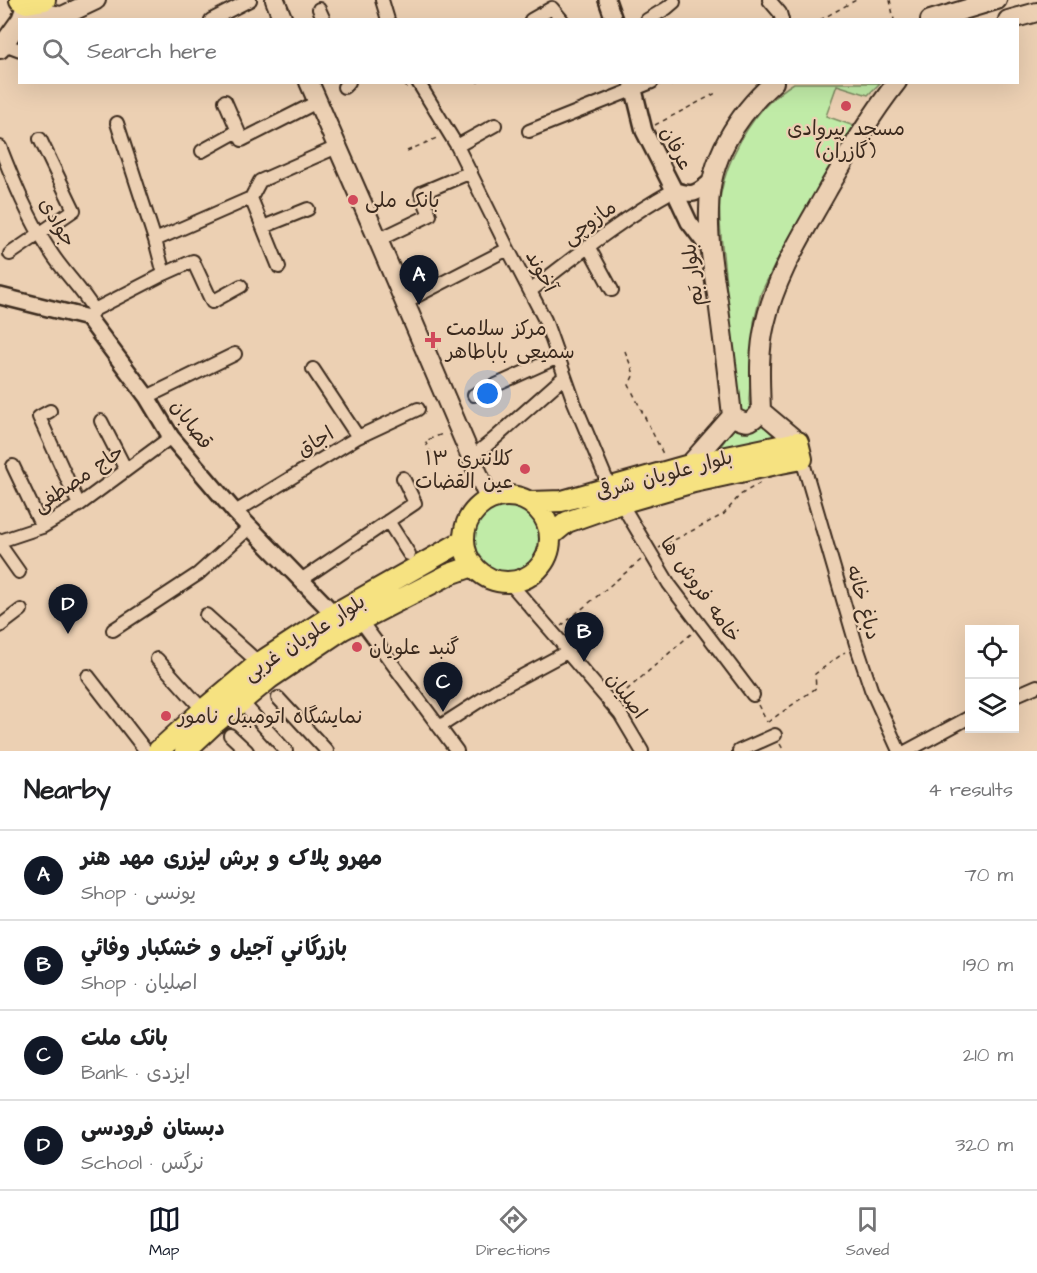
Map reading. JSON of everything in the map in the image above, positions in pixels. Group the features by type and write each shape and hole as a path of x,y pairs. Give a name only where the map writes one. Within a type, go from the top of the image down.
{"main road":[{"path":"26,9 58,18 96,0"},
{"path":"276,0 282,18"},
{"path":"937,18 997,0"},
{"path":"1015,18 1037,12"},
{"path":"11,45 18,28"},
{"path":"310,84 489,499"},
{"name":"بلوار بَم","path":"732,416 711,251 708,207 719,157 732,129 772,84"},
{"path":"680,468 732,416 741,421 750,422 761,411 759,374 761,347 774,292 790,255 865,126 895,84"},
{"path":"761,411 800,451"},
{"name":"بلوار علویان شرقی","path":"550,537 567,522 616,495 680,468 800,451"},
{"name":"بلوار علویان شرقی","path":"530,502 616,495 694,482 781,463 800,451"},
{"path":"504,496 518,497 530,502 547,523 550,537 549,550 543,562 534,572 522,579 509,582 483,575 473,566 466,554 463,541 470,515 479,505 489,499 504,496"},
{"name":"بلوار علویان غربی","path":"158,751 203,710 334,614 463,541"},
{"name":"بلوار علویان غربی","path":"185,751 242,701 266,666 450,574 473,566"}],"street":[{"path":"215,18 250,0"},
{"path":"382,0 387,18"},
{"path":"607,0 613,18"},
{"path":"769,0 781,16"},
{"path":"650,18 674,2"},
{"path":"534,18 552,8 560,18"},
{"name":"آخوند","path":"419,84 471,172 545,320 564,376 616,495"},
{"path":"529,131 633,86"},
{"name":"عرفان","path":"633,86 644,131 674,190 684,194 697,193 712,181"},
{"path":"225,101 242,140 317,102"},
{"path":"117,123 164,274"},
{"path":"457,146 495,125"},
{"path":"202,151 238,131"},
{"path":"10,255 74,210 40,139"},
{"name":"جوادی","path":"0,147 15,186 40,233 51,252 86,295 91,314"},
{"path":"155,240 251,198 260,181 338,147"},
{"path":"378,240 430,215 421,193 471,172"},
{"path":"674,190 689,222 711,251"},
{"name":"مازوچی","path":"530,291 588,246 648,204 674,190"},
{"path":"251,198 279,267"},
{"path":"263,227 308,209"},
{"path":"588,246 612,290"},
{"path":"405,302 508,249"},
{"path":"0,296 91,314 164,274 193,261 212,302 241,286"},
{"name":"قصابان","path":"91,314 171,437 235,512 334,614"},
{"path":"147,397 235,354"},
{"path":"474,394 558,357"},
{"path":"312,369 358,437"},
{"path":"472,457 564,376"},
{"name":"اجاق","path":"235,512 358,437 418,409"},
{"path":"51,411 39,417 79,505"},
{"path":"101,421 126,470"},
{"name":"حاج مصطفی","path":"0,543 42,527 79,505 171,437"},
{"name":"دباغ خانه","path":"800,451 856,644 871,689 899,751"},
{"path":"13,466 42,527"},
{"path":"301,580 415,503 403,478"},
{"name":"خامه فروش ها","path":"616,495 669,584 753,695"},
{"path":"388,521 409,554"},
{"path":"113,630 198,574 250,527"},
{"path":"0,543 19,572"},
{"name":"اصلیان","path":"509,582 620,714 642,751"},
{"path":"0,626 21,610"},
{"path":"360,620 457,751"},
{"path":"210,623 266,666"},
{"path":"439,727 498,689 567,652"},
{"path":"157,659 203,710"},
{"path":"88,676 146,751"},
{"path":"1019,694 1037,686"},
{"path":"278,698 327,751"},
{"path":"242,701 286,751"},
{"path":"907,751 965,719"},
{"path":"230,735 247,751"},
{"path":"739,751 775,735"}],"path":[{"path":"824,18 856,0"},
{"path":"890,0 894,18"},
{"path":"671,84 673,88"},
{"path":"644,131 718,92"},
{"path":"407,152 448,133"},
{"path":"625,351 634,374 629,385 680,468"},
{"path":"431,454 425,441 458,427"},
{"path":"553,632 650,552 724,514 740,495"},
{"path":"611,704 701,626"},
{"path":"753,695 768,722 816,688 815,674 856,644"},
{"path":"775,735 784,751"}],"green space":[{"path":"793,84 879,84 868,95 837,85 826,116 854,126 778,258 761,293 754,322 750,409 747,412 739,409 721,235 720,198 728,167 740,141 765,106"},
{"path":"762,424 777,439 718,450 733,428 748,430 755,429"},
{"path":"507,506 520,509 530,516 537,526 540,539 537,552 530,562 520,569 507,572 494,569 484,562 477,552 474,539 477,526 484,516 494,509"}],"place":[{"name":"مسجد پیروادی (گازران)","path":"846,106"},
{"name":"بانک ملی","path":"353,200"},
{"name":"مهرو پلاک و برش لیزری مهد هنر","path":"419,305"},
{"name":"مرکز سلامت سمیعی باباطاهر","path":"433,340"},
{"name":"کلانتری ۱۳ عین القضات","path":"525,469"},
{"name":"دبستان فرودسی","path":"68,634"},
{"name":"گنبد علویان","path":"357,647"},
{"name":"بازرگاني آجيل و خشكبار وفائي","path":"584,662"},
{"name":"بانک ملت","path":"443,712"},
{"name":"نمایشگاه اتومبیل نامور","path":"166,716"}]}
